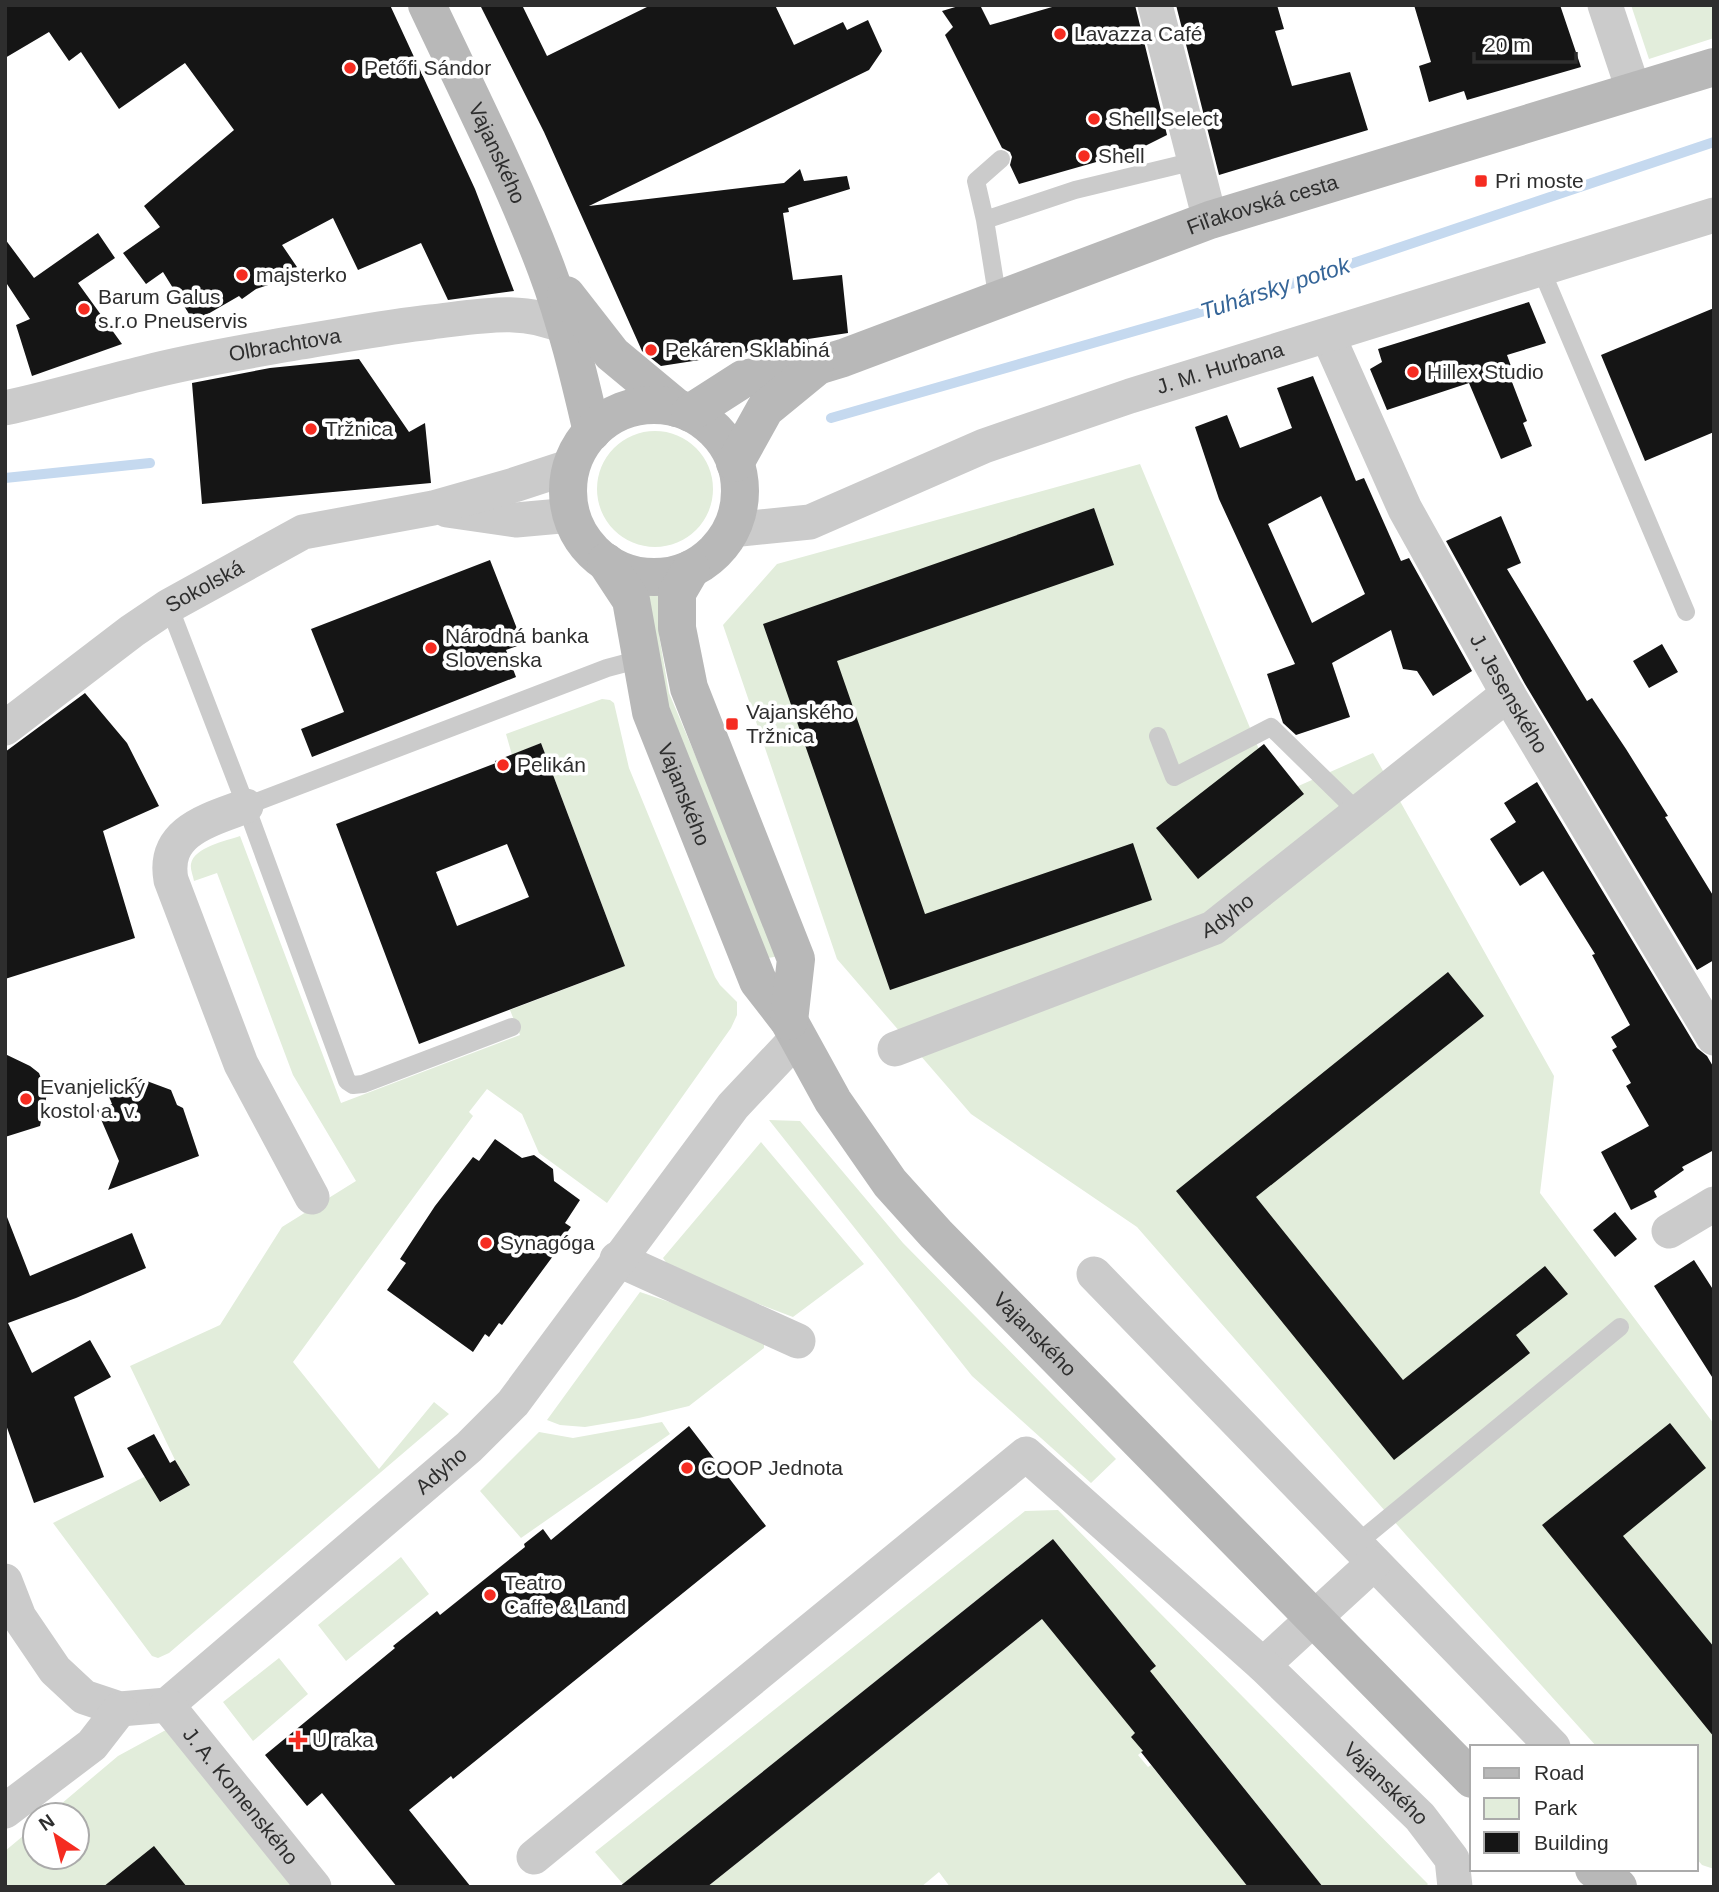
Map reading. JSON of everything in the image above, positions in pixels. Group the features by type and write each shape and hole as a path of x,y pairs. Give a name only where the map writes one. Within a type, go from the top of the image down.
{"main road":[{"name":"Vajanského","path":"427,5 509,179 546,268 566,328 592,432"},
{"name":"Fiľakovská cesta","path":"684,410 743,379 820,365 1210,220 1714,67"},
{"name":"Vajanského","path":"546,268 612,354 684,410 715,429 727,444 736,463 740,496 731,530 707,559 691,569 669,575 648,576 632,574 606,562"},
{"name":"Fiľakovská cesta","path":"736,463 765,409 820,365"},
{"name":"Vajanského","path":"684,410 646,405 631,408 617,413 592,432 580,447 572,466 569,482 572,515 589,546 606,562 631,600 651,712 758,981 793,1029 834,1101 890,1183 936,1234 1470,1777"},
{"name":"Vajanského","path":"691,569 677,593 677,628 689,688 796,959 793,1029"},
{"path":"1597,1871 1618,1887"}],"street":[{"path":"1155,5 1210,220"},
{"path":"1605,5 1634,92"},
{"name":"J. M. Hurbana","path":"731,530 810,522 984,446 1130,396 1714,215"},
{"name":"Olbrachtova","path":"5,408 232,354 392,327 484,316 528,315 549,319 566,328"},
{"name":"J. Jesenského","path":"1328,336 1405,509 1508,694 1714,1038"},
{"name":"Sokolská","path":"5,728 169,606 303,532 433,508 572,466"},
{"name":"Sokolská","path":"433,508 516,520 572,515"},
{"name":"Adyho","path":"895,1049 1213,928 1508,694"},
{"path":"246,806 193,827 173,849 169,869 241,1064 312,1197"},
{"name":"Adyho","path":"167,1705 469,1447 513,1403 617,1259 793,1029"},
{"path":"1669,1231 1714,1204"},
{"path":"617,1259 798,1341"},
{"path":"1094,1274 1551,1745"},
{"name":"Vajanského","path":"534,1857 1027,1454 1263,1665 1420,1817 1452,1859 1455,1887"},
{"path":"1263,1665 1315,1617 1364,1554"},
{"path":"5,1581 19,1617 55,1670 84,1697 120,1709 167,1705"},
{"name":"J. A. Komenského","path":"167,1705 314,1887"},
{"path":"5,1811 92,1745 120,1709"}],"lane":[{"path":"998,301 976,181 1002,159"},
{"path":"985,220 1075,190 1195,161"},
{"path":"1541,269 1686,612"},
{"path":"169,606 347,1081 354,1085 363,1084 512,1027"},
{"path":"246,806 607,668 641,659"},
{"path":"1158,736 1174,777 1271,727 1359,813"},
{"path":"1364,1554 1620,1326"}],"green space":[{"path":"1631,5 1714,5 1714,38 1649,59"},
{"path":"655,431 677,436 696,448 708,467 713,489 708,511 696,530 677,542 655,547 633,542 614,530 602,511 597,489 602,467 614,448 633,436"},
{"path":"1140,464 1278,795 1373,753 1554,1076 1540,1193 1714,1424 1714,1869 1702,1865 1698,1860 1698,1745 1595,1745 1406,1535 1137,1227 971,1114 837,959 723,625 777,564"},
{"path":"647,585 658,588 659,635 669,693 780,956 768,958 660,696 648,635"},
{"path":"602,699 614,703 629,768 715,977 737,1002 737,1015 731,1028 607,1203 539,1153 522,1114 487,1089 469,1112 473,1116 293,1362 379,1469 434,1402 449,1414 169,1653 158,1658 152,1656 53,1523 146,1476 161,1502 190,1485 175,1460 130,1366 220,1325 282,1227 356,1181 293,1075 217,873 194,881 191,866 193,858 204,849 240,836 341,1103 520,1035 510,1010 625,966 541,743 512,755 506,734"},
{"path":"769,1120 800,1121 903,1243 1116,1459 1091,1483 972,1376"},
{"path":"761,1142 864,1264 793,1317 672,1271 663,1258"},
{"path":"640,1292 752,1330 764,1340 764,1348 689,1406 585,1427 560,1425 547,1420"},
{"path":"662,1422 670,1434 521,1538 480,1491 539,1432 573,1438"},
{"path":"1058,1510 1428,1884 1425,1887 1323,1887 1175,1702 1132,1736 1143,1751 1138,1755 1148,1767 1151,1765 1248,1887 950,1887 939,1872 921,1887 707,1887 1042,1619 1085,1579 1053,1539 623,1884 595,1852 1025,1511"},
{"path":"401,1557 429,1594 346,1661 318,1625"},
{"path":"279,1658 308,1694 253,1741 223,1702"},
{"path":"175,1725 296,1887 5,1887 5,1851 21,1838 21,1871 91,1871 91,1801 65,1801 118,1756"}],"building":[{"path":"5,5 390,5 475,189 514,291 448,300 421,243 358,270 333,218 282,245 297,267 271,284 256,289 242,299 239,296 194,322 163,272 146,284 123,253 160,227 144,206 234,130 185,63 119,109 81,52 69,61 49,32 5,58"},
{"path":"480,5 522,5 547,56 651,5 775,5 794,45 843,22 847,30 868,20 882,51 869,70 589,206 784,183 800,169 804,181 847,176 850,189 788,208 789,212 783,213 793,280 842,275 848,333 808,339 809,343 661,366 642,351 544,132"},
{"path":"962,5 980,5 990,25 1059,5 1135,5 1167,135 1135,151 1019,184 1010,165 1010,152 1002,148 945,35 953,27 942,11"},
{"path":"1176,5 1277,5 1284,29 1275,31 1292,86 1350,72 1368,130 1219,175"},
{"path":"1414,5 1560,5 1581,67 1467,100 1464,91 1429,102 1419,66 1431,62"},
{"path":"98,233 115,258 78,283 122,344 32,376 16,325 30,319 5,281 5,239 34,278"},
{"path":"1529,302 1546,343 1507,355 1516,380 1512,382 1527,421 1523,423 1532,446 1501,459 1469,383 1387,410 1370,369 1382,362 1378,349"},
{"path":"1714,308 1714,432 1645,461 1601,355"},
{"name":"Tržnica","path":"359,359 409,432 425,423 431,483 202,504 192,383 270,368"},
{"path":"1313,376 1356,481 1364,478 1401,561 1409,558 1472,671 1433,696 1417,671 1403,669 1391,630 1332,663 1350,717 1296,735 1283,723 1267,674 1295,664 1219,499 1195,427 1227,415 1240,448 1292,428 1277,388","holes":["1321,496 1365,594 1312,623 1268,524"]},
{"path":"1094,508 1114,565 837,661 925,914 1133,843 1152,900 890,990 763,624"},
{"path":"1501,516 1521,563 1507,569 1587,701 1592,698 1626,749 1714,897 1714,960 1697,970 1525,684 1446,541"},
{"path":"490,560 523,644 506,650 516,677 312,757 301,729 344,712 311,629"},
{"path":"1662,644 1678,672 1649,688 1633,661"},
{"path":"85,693 127,743 159,806 103,831 135,938 5,979 5,752"},
{"path":"541,743 625,966 419,1044 336,824 496,763 495,761","holes":["507,844 529,897 457,926 436,872"]},
{"path":"1264,744 1304,794 1198,879 1156,828"},
{"path":"1537,782 1697,1048 1707,1056 1714,1068 1714,1150 1682,1167 1684,1170 1654,1191 1657,1197 1631,1210 1601,1152 1649,1126 1626,1086 1631,1083 1612,1050 1617,1047 1611,1037 1630,1025 1592,955 1595,954 1543,871 1520,886 1490,839 1516,822 1504,803"},
{"path":"1448,972 1484,1016 1256,1197 1403,1380 1545,1266 1568,1294 1516,1335 1530,1353 1394,1460 1176,1191"},
{"name":"Evanjelický kostol a. v.","path":"5,1054 39,1073 47,1094 40,1126 5,1137"},
{"path":"136,1077 171,1090 177,1105 183,1108 199,1156 108,1190 119,1161 97,1110 112,1104 106,1089"},
{"name":"Synagóga","path":"495,1139 522,1158 534,1155 553,1169 554,1181 580,1200 565,1223 571,1227 554,1250 556,1252 502,1325 499,1323 489,1337 485,1334 473,1352 387,1290 406,1263 400,1259 435,1206 473,1157 479,1161"},
{"path":"1615,1212 1637,1239 1615,1257 1593,1230"},
{"path":"7,1217 30,1276 132,1233 146,1268 8,1323 32,1373 90,1340 111,1377 74,1397 104,1477 34,1503 5,1422"},
{"path":"1694,1260 1714,1291 1714,1380 1654,1286"},
{"path":"1670,1423 1706,1468 1623,1536 1714,1647 1714,1737 1542,1525"},
{"path":"689,1426 766,1526 453,1779 451,1776 409,1810 471,1887 397,1887 322,1793 307,1806 265,1755 437,1611 440,1615 525,1547 524,1544 543,1529 551,1540"},
{"path":"154,1434 170,1463 175,1460 190,1485 160,1502 127,1448"},
{"path":"1053,1539 1156,1666 1150,1671 1323,1887 1248,1887 1141,1752 1143,1751 1131,1737 1135,1733 1042,1619 707,1887 619,1887"},
{"path":"154,1846 187,1887 103,1887"}],"waterway":[{"name":"Tuhársky potok","path":"831,418 1243,300 1714,142"},
{"name":"Tuhársky potok","path":"5,478 150,463"}],"place":[{"name":"Lavazza Café","path":"1060,34"},
{"name":"Petőfi Sándor","path":"350,68"},
{"name":"Shell Select","path":"1094,119"},
{"name":"Shell","path":"1084,156"},
{"name":"Pri moste","path":"1481,181"},
{"name":"majsterko","path":"242,275"},
{"name":"Barum Galus s.r.o Pneuservis","path":"84,309"},
{"name":"Pekáren Sklabiná","path":"651,350"},
{"name":"Hillex Studio","path":"1413,372"},
{"name":"Tržnica","path":"311,429"},
{"name":"Národná banka Slovenska","path":"431,648"},
{"name":"Vajanského Tržnica","path":"732,724"},
{"name":"Pelikán","path":"503,765"},
{"name":"Evanjelický kostol a. v.","path":"26,1099"},
{"name":"Synagóga","path":"486,1243"},
{"name":"COOP Jednota","path":"687,1468"},
{"name":"Teatro Caffe & Land","path":"490,1595"},
{"name":"U raka","path":"298,1740"}]}
